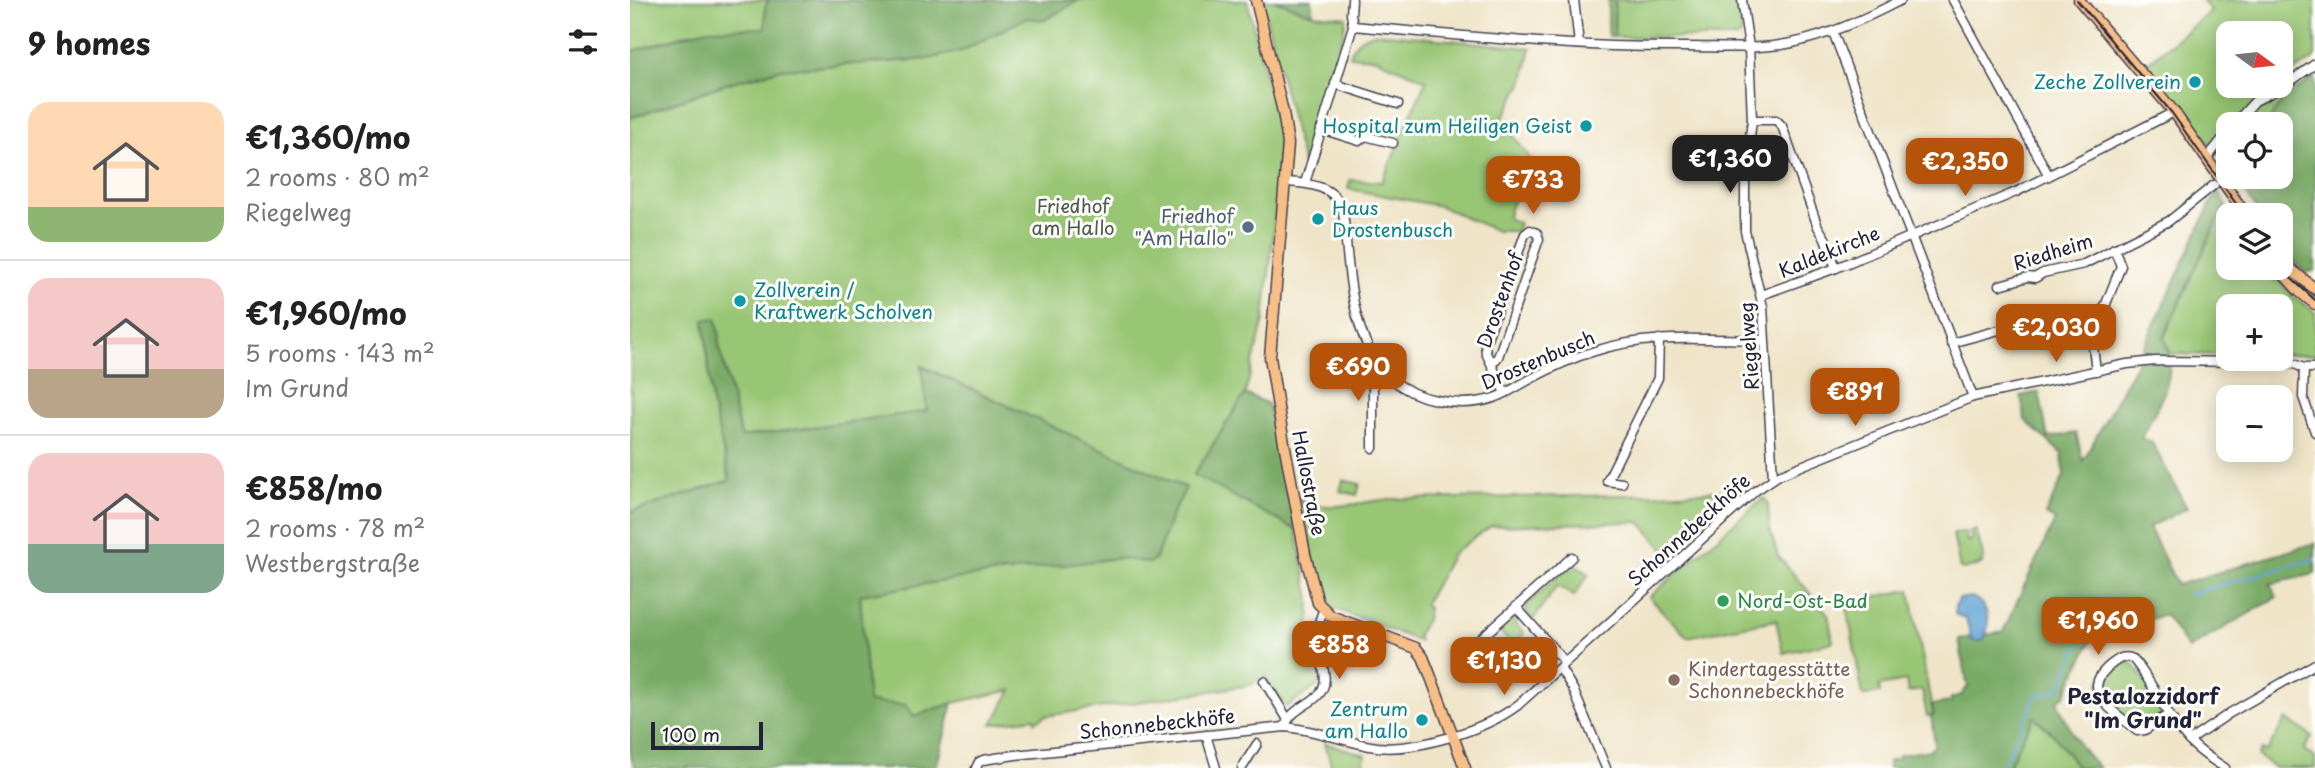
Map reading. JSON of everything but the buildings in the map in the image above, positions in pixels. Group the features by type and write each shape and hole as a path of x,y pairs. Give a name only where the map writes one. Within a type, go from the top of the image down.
{"main road":[{"name":"Hallostraße","path":"1256,0 1285,120 1287,145 1270,357 1298,523 1315,595 1323,611"},
{"path":"2079,0 2174,112 2238,203"},
{"path":"2293,269 2313,284"},
{"path":"2289,280 2315,304"},
{"path":"1323,611 1416,648 1423,657 1465,768"}],"street":[{"path":"1305,183 1353,26 1352,0"},
{"path":"1574,0 1579,44"},
{"name":"Riegelweg","path":"1742,0 1749,47 1752,120 1744,205 1745,231 1761,295 1773,478"},
{"path":"1353,26 1528,42 1749,47 1791,43 1833,32 1901,0"},
{"path":"1953,0 2049,176"},
{"path":"1833,32 1973,397"},
{"path":"2245,112 2255,101 2284,86 2315,64"},
{"path":"1335,84 1398,104"},
{"name":"Kaldekirche","path":"1761,295 1836,268 2049,176 2174,112"},
{"path":"1752,120 1776,120 1782,127 1814,217 1836,268"},
{"path":"1321,129 1359,141 1365,136 1393,143"},
{"path":"2207,158 2216,147"},
{"name":"Drostenbusch","path":"1285,182 1305,183 1329,191 1339,200 1343,211 1351,286 1364,339 1380,369 1405,389 1422,398 1465,403 1483,401 1505,393 1562,363 1625,343 1659,339 1764,341"},
{"name":"Riedheim","path":"2000,285 2084,264 2169,221 2214,185"},
{"name":"Drostenhof","path":"1492,364 1498,357 1539,239 1537,233 1530,230 1525,234 1486,344 1486,353 1505,393"},
{"name":"Riedheim","path":"2096,371 2092,339 2121,266 2115,248"},
{"path":"2299,291 2313,284"},
{"path":"1951,343 2040,319 2061,328"},
{"path":"1622,483 1607,481 1658,378 1659,339"},
{"name":"Schonnebeckhöfe","path":"978,765 1015,755 1206,735 1286,722 1386,748 1432,742 1453,736 1508,713 1755,491 1773,478 1973,397 2096,371 2155,361 2315,368"},
{"name":"Schonnebeckhöfe","path":"2302,366 2315,362"},
{"path":"2302,366 2303,392 2315,432"},
{"path":"1373,448 1373,382 1380,369"},
{"path":"1462,655 1572,557"},
{"path":"1516,607 1562,665 1606,768"},
{"path":"1264,681 1286,722 1322,689 1324,676 1316,643 1317,627 1323,611"},
{"path":"2169,714 2145,730 2137,731 2099,696 2095,688 2096,681 2119,659 2125,656 2132,658 2189,741 2225,768"},
{"path":"2189,741 2230,713 2315,664"},
{"path":"1206,735 1216,768"},
{"path":"1242,768 1257,744"}],"green space":[{"path":"630,0 768,0 765,8 766,28 690,33 630,52"},
{"path":"768,0 1079,0 1044,20 1026,18 964,50 929,59 782,69 728,83 630,118 630,52 707,29 765,28 765,8"},
{"name":"Friedhof am Hallo","path":"1079,0 1247,0 1279,132 1277,199 1264,320 1245,394 1194,474 1296,530 1310,599 1309,633 1321,678 1317,686 1286,707 1265,676 1250,685 1045,716 1035,722 1035,718 992,724 1012,690 953,703 914,716 906,705 868,702 860,595 974,576 1118,558 1155,560 1171,516 1186,488 922,366 927,411 741,437 718,340 720,336 704,320 712,403 730,481 631,512 630,118 728,83 782,69 929,59 964,50 1026,17 1045,20"},
{"path":"1262,0 1274,0 1313,14 1346,17 1344,32 1303,165"},
{"path":"1274,0 1312,0 1313,14"},
{"path":"1608,0 1615,0 1614,37 1608,37"},
{"path":"1615,0 1737,0 1742,33 1738,38 1614,37"},
{"name":"Zeche Zollverein","path":"2202,0 2315,0 2315,58 2293,72 2293,21 2216,21 2216,98 2285,98 2275,112 2216,112 2216,152 2147,63 2211,11"},
{"path":"1376,33 1531,48 1524,80 1502,120 1535,165 1515,168 1519,182 1508,216 1519,223 1516,231 1497,231 1440,206 1348,189 1350,180 1382,182 1426,80 1375,58 1350,56 1359,40"},
{"path":"2315,77 2315,270 2306,273 2293,260 2293,203 2252,203 2243,189 2293,189 2293,112 2275,112 2285,98 2293,98 2293,91"},
{"path":"2217,190 2225,203 2216,203 2216,224 2164,337 2170,365 2168,377 2160,401 2141,438 2152,443 2187,508 2149,527 2177,585 2315,543 2315,574 2270,584 2277,597 2188,649 2165,615 2095,633 2065,695 2057,701 2080,745 2099,768 2078,768 2052,733 2034,717 2007,768 1889,768 1888,761 1899,758 1898,755 1930,750 1935,745 1932,705 1951,702 1951,698 1962,695 1968,688 1959,639 2003,632 2055,520 2045,515 2064,476 2062,454 2025,420 2021,396 2039,392 2048,438 2076,433 2083,461 2135,366"},
{"path":"2216,224 2216,280 2277,280 2291,294 2216,294 2216,355 2171,354 2164,337"},
{"path":"2293,296 2315,312 2315,355 2293,355"},
{"path":"716,318 720,337 718,340 741,437 927,411 921,366 1186,488 1171,516 1155,560 1149,563 1118,558 974,576 860,595 868,702 906,705 914,716 953,703 936,768 635,768 630,754 630,506 632,512 730,480 712,403 704,320"},
{"path":"1245,394 1268,404 1296,530 1194,475"},
{"path":"1343,480 1360,484 1357,495 1340,491"},
{"path":"1746,489 1710,517 1707,515 1702,520 1704,522 1671,557 1640,522 1491,526 1453,553 1424,605 1428,608 1426,620 1417,635 1419,641 1333,608 1326,602 1299,497 1309,503 1332,506 1393,499 1613,495"},
{"path":"1763,498 1768,503 1769,527 1778,556 1828,614 1833,642 1783,653 1776,620 1687,637 1649,597"},
{"path":"1976,530 1983,564 1960,569 1953,534 1965,532 1967,541 1972,540 1970,531"},
{"path":"1572,563 1589,574 1574,596 1557,586 1533,620 1525,610 1526,605"},
{"path":"1910,590 1933,715 1927,716 1922,690 1908,692 1906,681 1879,686 1880,693 1863,696 1846,602"},
{"path":"1511,619 1524,633 1514,647 1498,630"},
{"path":"2121,661 2134,665 2164,708 2164,713 2148,726 2134,725 2099,690 2101,679"},
{"path":"2034,716 2052,733 2078,768 2007,768"},
{"path":"2286,719 2312,736 2304,750 2315,758 2315,768 2275,768 2258,756 2261,750 2267,751"},
{"path":"1325,743 1366,755 1362,768 1332,768"}],"water":[{"path":"1972,597 1986,610 1988,623 1983,641 1972,641 1966,619 1955,614 1959,599"}],"waterway":[{"path":"2188,594 2315,559"},
{"path":"2004,762 2036,696 2058,690 2089,624 2096,619 2116,615"}],"tram line":[{"path":"2077,0 2172,113 2236,203"},
{"path":"2293,280 2315,300"}],"place":[{"name":"Zeche Zollverein","path":"2195,82"},
{"name":"Hospital zum Heiligen Geist","path":"1586,126"},
{"name":"Haus Drostenbusch","path":"1318,219"},
{"name":"Friedhof \"Am Hallo\"","path":"1248,227"},
{"name":"Zollverein / Kraftwerk Scholven","path":"740,301"},
{"name":"Nord-Ost-Bad","path":"1723,601"},
{"name":"Kindertagesstätte Schonnebeckhöfe","path":"1674,680"},
{"name":"Zentrum am Hallo","path":"1422,720"}],"district":[{"name":"Pestalozzidorf \"Im Grund\"","path":"2143,709"}]}
